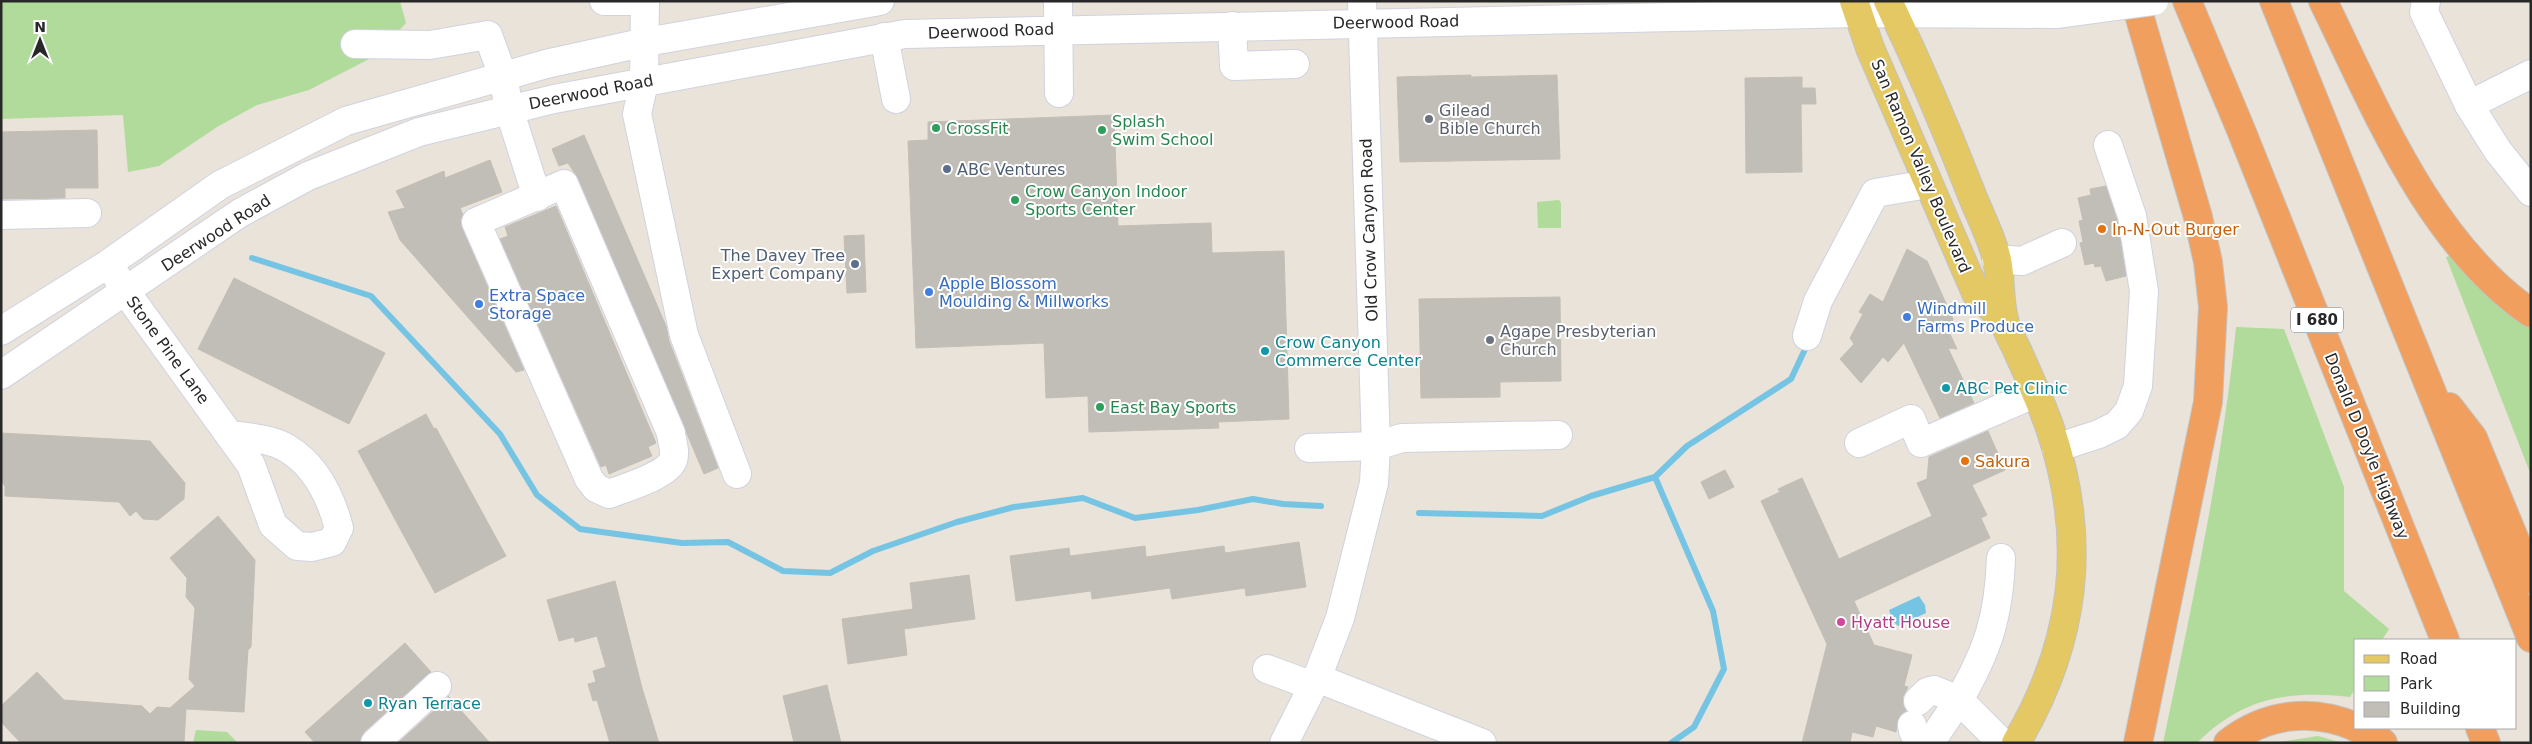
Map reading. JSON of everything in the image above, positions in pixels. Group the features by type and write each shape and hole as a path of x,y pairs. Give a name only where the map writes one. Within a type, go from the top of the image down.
{"highway":[{"path":"2135,1 2198,217 2208,262 2213,307 2208,402 2138,743"},
{"name":"Donald D Doyle Highway","path":"2187,1 2241,130 2445,639"},
{"path":"2274,1 2531,638"},
{"path":"2324,1 2396,148 2438,218 2462,248 2491,278 2531,313"},
{"path":"2426,376 2473,438 2531,579"},
{"path":"2228,743 2241,732 2273,718 2309,714 2342,722 2354,727"},
{"path":"2358,729 2375,736 2382,743"},
{"path":"2480,729 2486,743"}],"main road":[{"name":"San Ramon Valley Boulevard","path":"1856,7 1870,48 1976,294 2004,320"},
{"name":"San Ramon Valley Boulevard","path":"1891,7 1943,123 1996,259 2004,320 2036,393 2056,448 2068,500 2072,546 2070,590 2063,635 2049,678 2016,743"},
{"path":"1928,184 1952,205 1976,256 1981,262 1996,259"}],"street":[{"path":"604,1 645,1 646,42 644,82 637,114 684,335 737,474"},
{"path":"1,331 108,264 220,185 346,120 503,76 646,42 880,1"},
{"path":"1058,1 1059,93"},
{"name":"Deerwood Road","path":"1,375 240,213 308,176 419,132 509,109 884,37 905,34 1057,29 1232,26 1362,12 1891,7 2058,14 2154,1"},
{"path":"2426,1 2424,12 2469,105 2498,151 2531,192"},
{"name":"Old Crow Canyon Road","path":"1284,743 1315,682 1340,618 1374,483 1376,446 1362,12"},
{"path":"1232,26 1234,66 1295,64"},
{"path":"355,44 430,45 488,35 503,76 509,109 537,197"},
{"path":"884,37 896,98"},
{"path":"2469,105 2531,74"},
{"path":"2056,448 2099,434 2116,425 2129,411 2138,386 2144,291 2132,216 2108,145"},
{"path":"564,184 671,433 674,453 673,462 663,472 609,494 596,488 589,479 476,222 537,197 564,184"},
{"path":"1807,336 1818,301 1875,193 1928,184"},
{"path":"1,215 87,213"},
{"path":"1996,259 2015,244 2060,234"},
{"name":"Stone Pine Lane","path":"108,264 229,435"},
{"path":"1859,443 1911,420 1921,443 2036,393"},
{"path":"1309,448 1376,446 1402,438 1558,435"},
{"path":"1920,728 1959,700 1978,667 1992,632 2001,558"},
{"path":"1267,670 1315,682 1482,743"},
{"path":"375,743 437,686"},
{"path":"1920,728 1927,692 1934,690 1959,700 2002,743"}],"green space":[{"path":"1,1 400,1 406,23 375,56 309,90 257,105 217,127 159,166 128,172 123,115 1,119"},
{"path":"1559,200 1561,203 1561,228 1538,228 1537,202"},
{"path":"2455,254 2531,322 2531,475 2446,257"},
{"path":"2236,327 2284,329 2344,487 2344,591 2389,629 2383,639 2354,639 2354,690 2350,697 2307,695 2287,696 2268,700 2232,715 2197,743 2163,743 2195,588 2223,432"},
{"path":"196,730 227,732 238,743 193,743"},
{"path":"2318,736 2343,743 2273,743"}],"water":[{"path":"1919,596 1925,605 1926,613 1898,626 1892,620 1889,610"}],"building":[{"path":"1471,75 1471,77 1557,75 1560,159 1400,162 1397,77"},
{"path":"1802,77 1802,88 1815,88 1816,104 1801,104 1802,172 1746,173 1745,78"},
{"path":"1114,115 1118,226 1211,223 1212,253 1284,251 1289,419 1218,422 1219,428 1089,432 1088,396 1046,398 1044,343 916,348 908,141 928,140 928,122"},
{"path":"97,130 98,188 65,188 65,198 1,199 1,132"},
{"path":"584,135 666,326 669,341 718,468 704,474 578,178 568,163 559,166 552,149"},
{"name":"Extra Space Storage","path":"490,160 502,192 460,208 463,215 460,221 524,370 516,372 400,240 388,212 405,208 396,191 444,171 445,178"},
{"name":"In-N-Out Burger","path":"2106,186 2117,220 2126,276 2106,281 2101,266 2095,267 2094,263 2085,265 2080,243 2083,242 2079,221 2083,220 2078,198 2091,195 2090,189"},
{"path":"556,206 656,443 648,447 652,456 609,474 606,465 601,467 500,239 508,236 505,227"},
{"name":"The Davey Tree Expert Company","path":"864,235 866,292 847,293 844,236"},
{"name":"Windmill Farms Produce","path":"1907,249 1927,261 1953,319 1949,332 1957,349 1948,348 1974,403 1940,418 1904,343 1888,362 1883,357 1861,383 1840,359 1854,344 1850,338 1863,314 1859,312 1870,294 1883,302"},
{"path":"234,278 385,353 349,424 198,349"},
{"name":"Agape Presbyterian Church","path":"1560,297 1561,381 1500,382 1500,397 1421,398 1419,299"},
{"path":"426,414 434,429 436,428 506,556 435,593 358,451"},
{"name":"Hyatt House","path":"1988,431 2005,470 1972,485 1987,515 1981,518 1990,538 1854,601 1874,645 1912,655 1904,686 1908,687 1903,697 1906,711 1898,719 1896,732 1876,726 1873,737 1852,732 1850,743 1802,743 1827,644 1761,501 1780,492 1778,489 1802,478 1839,559 1932,516 1917,483 1927,479 1929,457"},
{"path":"1,433 150,441 185,483 184,499 158,520 143,519 136,511 130,516 119,502 5,496 5,486 1,481"},
{"path":"1725,470 1734,487 1709,499 1701,482"},
{"path":"218,516 255,560 251,647 248,650 244,712 186,709 184,743 21,743 1,722 1,706 37,672 64,700 142,706 150,714 157,707 170,708 195,686 189,679 195,608 186,597 187,578 170,558"},
{"path":"1299,542 1306,587 1246,596 1245,588 1172,599 1170,588 1092,599 1091,591 1016,601 1010,556 1069,548 1070,556 1145,546 1146,557 1224,546 1225,553"},
{"path":"969,575 975,619 904,629 907,655 848,664 842,619 913,609 910,583"},
{"path":"615,581 642,688 659,743 610,743 597,700 593,701 588,684 596,682 593,671 606,667 597,636 575,642 574,637 559,641 547,600"},
{"name":"Ryan Terrace","path":"405,643 431,672 364,732 360,743 315,743 305,732"},
{"path":"827,685 841,743 794,743 783,696"},
{"name":"Ryan Terrace","path":"448,696 490,743 398,743 448,698"}],"waterway":[{"path":"252,258 371,296 500,434 537,495 580,529 682,543 728,542 783,571 830,573 873,551 957,522 1014,507 1083,498 1135,518 1198,510 1253,499 1283,504 1321,506"},
{"path":"1671,743 1694,727 1724,669 1713,611 1655,477 1687,446 1791,379 1808,343"},
{"path":"1419,513 1542,516 1591,496 1655,477"}],"place":[{"name":"Gilead Bible Church","path":"1429,119"},
{"name":"CrossFit","path":"936,128"},
{"name":"Splash Swim School","path":"1102,130"},
{"name":"ABC Ventures","path":"947,169"},
{"name":"Crow Canyon Indoor Sports Center","path":"1015,200"},
{"name":"In-N-Out Burger","path":"2102,229"},
{"name":"The Davey Tree Expert Company","path":"855,264"},
{"name":"Apple Blossom Moulding & Millworks","path":"929,292"},
{"name":"Extra Space Storage","path":"479,304"},
{"name":"Windmill Farms Produce","path":"1907,317"},
{"name":"Agape Presbyterian Church","path":"1490,340"},
{"name":"Crow Canyon Commerce Center","path":"1265,351"},
{"name":"ABC Pet Clinic","path":"1946,388"},
{"name":"East Bay Sports","path":"1100,407"},
{"name":"Sakura","path":"1965,461"},
{"name":"Hyatt House","path":"1841,622"},
{"name":"Ryan Terrace","path":"368,703"}]}
